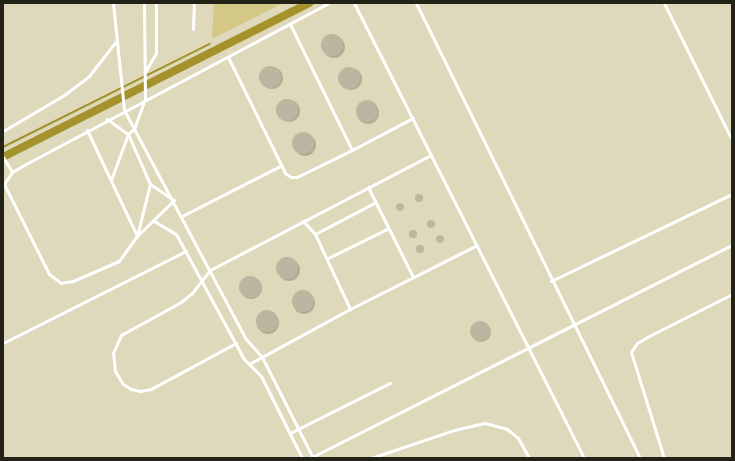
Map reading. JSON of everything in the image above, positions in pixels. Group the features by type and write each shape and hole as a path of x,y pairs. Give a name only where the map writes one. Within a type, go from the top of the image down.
{"lane":[{"path":"113,3 124,110 174,200 245,338 262,357 300,428 312,458 540,341 732,246"},
{"path":"111,180 128,134 134,129 145,99 144,3"},
{"path":"145,73 156,53 156,3"},
{"path":"193,29 194,3"},
{"path":"174,200 137,236 119,262 73,281 56,282 49,274 5,188 5,182 12,172 87,130 329,3"},
{"path":"354,3 584,458"},
{"path":"416,3 551,281 640,458"},
{"path":"664,3 732,140"},
{"path":"290,24 352,150"},
{"path":"3,131 64,95 89,76 117,40"},
{"path":"228,57 287,176 297,177 413,118"},
{"path":"107,119 128,134 150,184 174,200"},
{"path":"87,130 137,236"},
{"path":"236,343 151,389 140,391 130,389 118,378 113,353 121,335 181,302 192,293 210,270 432,155"},
{"path":"3,157 12,172"},
{"path":"182,216 282,166"},
{"path":"137,236 150,184"},
{"path":"368,187 374,203 413,277"},
{"path":"551,281 732,194"},
{"path":"315,234 374,203"},
{"path":"154,221 171,229 186,251 203,279 236,343 249,364 261,376 302,458"},
{"path":"303,221 315,234 328,258 350,309"},
{"path":"328,258 387,229"},
{"path":"249,364 350,309 477,245"},
{"path":"3,343 186,251"},
{"path":"664,458 631,352 633,347 644,339 732,294"},
{"path":"290,433 390,383"},
{"path":"371,458 454,430 485,423 507,429 518,438 528,458"}],"shaded area":[{"path":"3,3 732,3 732,458 3,458"},
{"path":"214,3 283,3 212,39"}],"building":[{"path":"332,34 340,37 343,45 340,53 332,56 324,53 321,45 324,37"},
{"path":"270,66 278,69 281,77 278,85 270,88 262,85 259,77 262,69"},
{"path":"349,67 357,70 360,78 357,86 349,89 341,86 338,78 341,70"},
{"path":"287,99 295,102 298,110 295,118 287,121 279,118 276,110 279,102"},
{"path":"367,100 375,103 378,111 375,119 367,122 359,119 356,111 359,103"},
{"path":"303,132 311,135 314,143 311,151 303,154 295,151 292,143 295,135"},
{"path":"417,194 421,194 423,198 421,202 417,202 415,200 415,196"},
{"path":"398,203 402,203 404,207 402,211 398,211 396,209 396,205"},
{"path":"429,220 433,220 435,224 433,228 429,228 427,226 427,222"},
{"path":"411,230 415,230 417,234 415,238 411,238 409,236 409,232"},
{"path":"438,235 442,235 444,239 442,243 438,243 436,241 436,237"},
{"path":"418,245 422,245 424,249 422,253 418,253 416,251 416,247"},
{"path":"287,257 295,260 298,268 295,276 287,279 279,276 276,268 279,260"},
{"path":"250,276 258,279 261,287 258,295 250,298 242,295 239,287 242,279"},
{"path":"303,290 311,293 314,301 311,309 303,312 295,309 292,301 295,293"},
{"path":"267,310 275,313 278,321 275,329 267,332 259,329 256,321 259,313"},
{"path":"480,321 487,324 490,331 487,338 480,341 473,338 470,331 473,324"}],"waterway":[{"path":"3,157 309,3"},
{"path":"3,147 210,44"}]}
